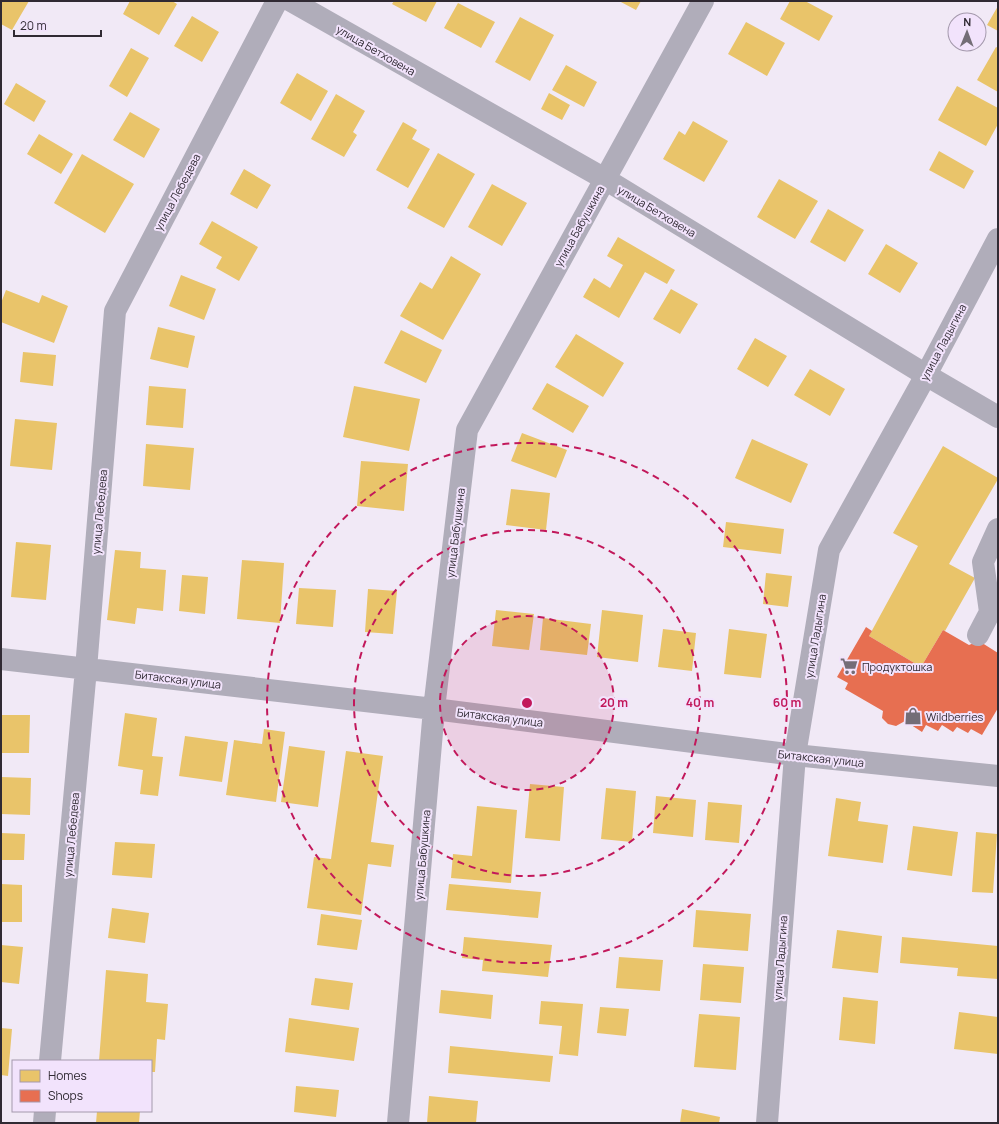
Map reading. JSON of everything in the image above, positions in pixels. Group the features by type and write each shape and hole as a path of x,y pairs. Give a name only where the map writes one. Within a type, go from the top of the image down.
{"street":[{"name":"улица Лебедева","path":"50,1060 86,669 115,311 277,1"},
{"name":"улица Бетховена","path":"291,1 605,179 926,375 998,417"},
{"name":"улица Бабушкина","path":"398,1123 434,709 467,430 703,1"},
{"name":"улица Ладыгина","path":"767,1123 795,756 829,550 926,375 998,239"},
{"path":"978,634 990,612 983,562 995,543"},
{"name":"Битакская улица","path":"1,660 434,709 795,756 998,776"},
{"path":"44,1123 45,1112"}],"building: Homes":[{"path":"1,1 29,1 12,30 1,24"},
{"path":"130,1 172,1 177,4 159,35 123,14"},
{"path":"394,1 437,1 426,22 392,4"},
{"path":"619,1 641,1 636,10"},
{"path":"790,1 805,1 833,16 819,41 780,19"},
{"path":"458,3 495,22 481,48 444,28"},
{"path":"998,6 998,31 987,25"},
{"path":"192,16 219,32 202,62 174,46"},
{"path":"520,17 554,35 530,81 495,62"},
{"path":"746,22 785,43 767,76 728,54"},
{"path":"996,47 998,48 998,92 977,80"},
{"path":"131,48 149,58 127,97 109,86"},
{"path":"566,65 597,82 584,107 552,90"},
{"path":"297,73 328,91 311,121 280,103"},
{"path":"16,83 46,101 34,122 4,104"},
{"path":"957,86 998,108 998,124 986,146 938,120"},
{"path":"549,93 570,105 562,120 541,109"},
{"path":"336,94 365,111 353,132 357,135 344,157 311,139"},
{"path":"130,112 160,129 144,158 113,140"},
{"path":"693,121 728,141 704,182 663,159 679,131 685,135"},
{"path":"403,122 417,130 412,139 430,149 408,188 376,170"},
{"path":"39,134 73,154 61,174 27,154"},
{"path":"939,151 974,171 964,189 929,170"},
{"path":"438,153 475,174 444,228 407,208"},
{"path":"82,154 134,184 105,233 54,203"},
{"path":"244,169 271,185 257,209 230,194"},
{"path":"779,179 818,201 795,239 757,217"},
{"path":"492,184 527,203 502,246 468,227"},
{"path":"828,209 864,230 845,262 810,242"},
{"path":"212,221 258,247 239,281 216,268 222,257 199,244"},
{"path":"618,237 675,270 667,284 645,272 619,318 583,297 594,278 610,288 623,265 607,256"},
{"path":"886,244 918,263 900,293 868,274"},
{"path":"451,256 481,274 443,340 400,316 420,282 432,289"},
{"path":"181,275 216,289 204,320 169,306"},
{"path":"671,289 698,304 680,334 653,319"},
{"path":"6,290 39,303 42,295 68,306 54,343 1,322 1,303"},
{"path":"158,327 195,336 188,368 150,359"},
{"path":"401,330 442,350 426,383 384,363"},
{"path":"576,334 624,363 603,397 555,367"},
{"path":"755,338 787,356 768,387 737,369"},
{"path":"23,352 56,355 53,386 20,382"},
{"path":"810,369 845,389 830,416 794,395"},
{"path":"547,383 589,406 573,433 532,409"},
{"path":"149,386 186,389 183,428 146,425"},
{"path":"354,386 420,399 409,451 343,437"},
{"path":"15,419 57,423 52,470 10,466"},
{"path":"522,433 567,450 556,478 511,461"},
{"path":"752,439 808,464 791,503 735,478"},
{"path":"146,444 194,448 190,490 143,486"},
{"path":"943,446 998,479 949,564 975,578 945,631 943,630 921,667 869,636 918,546 893,533"},
{"path":"361,461 408,464 404,511 357,506"},
{"path":"511,489 550,493 546,530 506,525"},
{"path":"726,522 784,529 781,554 723,547"},
{"path":"16,542 51,545 46,600 11,597"},
{"path":"115,550 141,552 140,568 166,570 163,611 137,608 135,624 107,620"},
{"path":"242,560 284,563 280,623 237,619"},
{"path":"766,573 792,576 788,607 763,604"},
{"path":"182,575 208,577 205,614 179,611"},
{"path":"299,588 336,590 333,627 296,624"},
{"path":"368,589 397,591 393,634 365,632"},
{"path":"496,610 534,614 529,650 492,646"},
{"path":"602,610 643,615 638,662 597,657"},
{"path":"543,618 591,624 587,655 540,650"},
{"path":"663,629 696,633 692,671 658,667"},
{"path":"729,629 767,634 761,678 724,674"},
{"path":"125,713 157,718 152,756 163,757 158,796 140,794 143,770 118,766"},
{"path":"1,715 30,715 29,753 1,753"},
{"path":"264,729 285,732 276,802 226,795 234,740 262,744"},
{"path":"185,736 228,742 222,782 179,776"},
{"path":"289,746 325,751 318,807 281,802"},
{"path":"346,751 383,756 371,842 394,845 391,867 368,864 361,915 307,908 314,857 331,859"},
{"path":"1,777 31,778 30,815 1,814"},
{"path":"530,784 564,787 560,841 525,838"},
{"path":"606,788 636,791 632,842 601,839"},
{"path":"656,796 696,800 693,837 653,833"},
{"path":"836,798 861,802 858,821 888,825 883,863 828,856"},
{"path":"708,802 742,805 739,843 705,840"},
{"path":"477,806 517,810 511,883 451,878 453,854 472,856"},
{"path":"913,826 958,832 952,876 907,870"},
{"path":"976,832 997,834 993,893 972,892"},
{"path":"1,833 25,834 24,860 1,860"},
{"path":"115,842 155,844 152,878 112,875"},
{"path":"1,884 22,885 22,922 1,922"},
{"path":"449,884 541,892 538,918 446,910"},
{"path":"112,908 149,913 145,943 108,938"},
{"path":"696,910 751,914 748,951 693,947"},
{"path":"321,914 362,920 357,950 317,945"},
{"path":"837,930 882,936 878,973 832,968"},
{"path":"464,937 552,945 548,977 482,971 483,960 462,958"},
{"path":"902,937 998,946 998,979 957,976 958,968 900,963"},
{"path":"1,945 23,947 19,984 1,982"},
{"path":"619,957 663,960 660,991 616,988"},
{"path":"703,964 744,967 741,1003 700,1000"},
{"path":"106,970 148,974 146,1002 168,1004 165,1040 157,1039 155,1072 152,1072 152,1060 99,1060"},
{"path":"315,978 353,983 349,1010 311,1005"},
{"path":"441,990 493,995 491,1019 439,1013"},
{"path":"843,997 878,1001 875,1044 839,1040"},
{"path":"541,1001 583,1004 578,1056 559,1054 562,1026 539,1024"},
{"path":"600,1007 629,1009 626,1036 597,1033"},
{"path":"959,1012 998,1017 998,1054 954,1049"},
{"path":"699,1014 740,1017 736,1070 694,1067"},
{"path":"289,1018 359,1028 354,1061 285,1052"},
{"path":"1,1028 12,1029 8,1076 1,1075"},
{"path":"450,1046 553,1056 550,1082 448,1073"},
{"path":"296,1086 339,1090 336,1117 294,1112"},
{"path":"429,1096 478,1101 476,1123 427,1123"},
{"path":"682,1109 720,1117 719,1123 680,1123"},
{"path":"97,1112 140,1112 139,1123 96,1123"}],"building: Shops":[{"path":"866,627 872,631 869,636 921,667 943,630 969,645 979,641 998,653 998,708 982,735 971,729 968,733 957,727 953,732 942,725 938,731 926,725 922,732 905,721 896,726 888,724 882,718 883,711 845,689 848,683 837,677"}],"place":[{"name":"Продуктошка","path":"849,666"},
{"name":"Wildberries","path":"913,716"}]}
